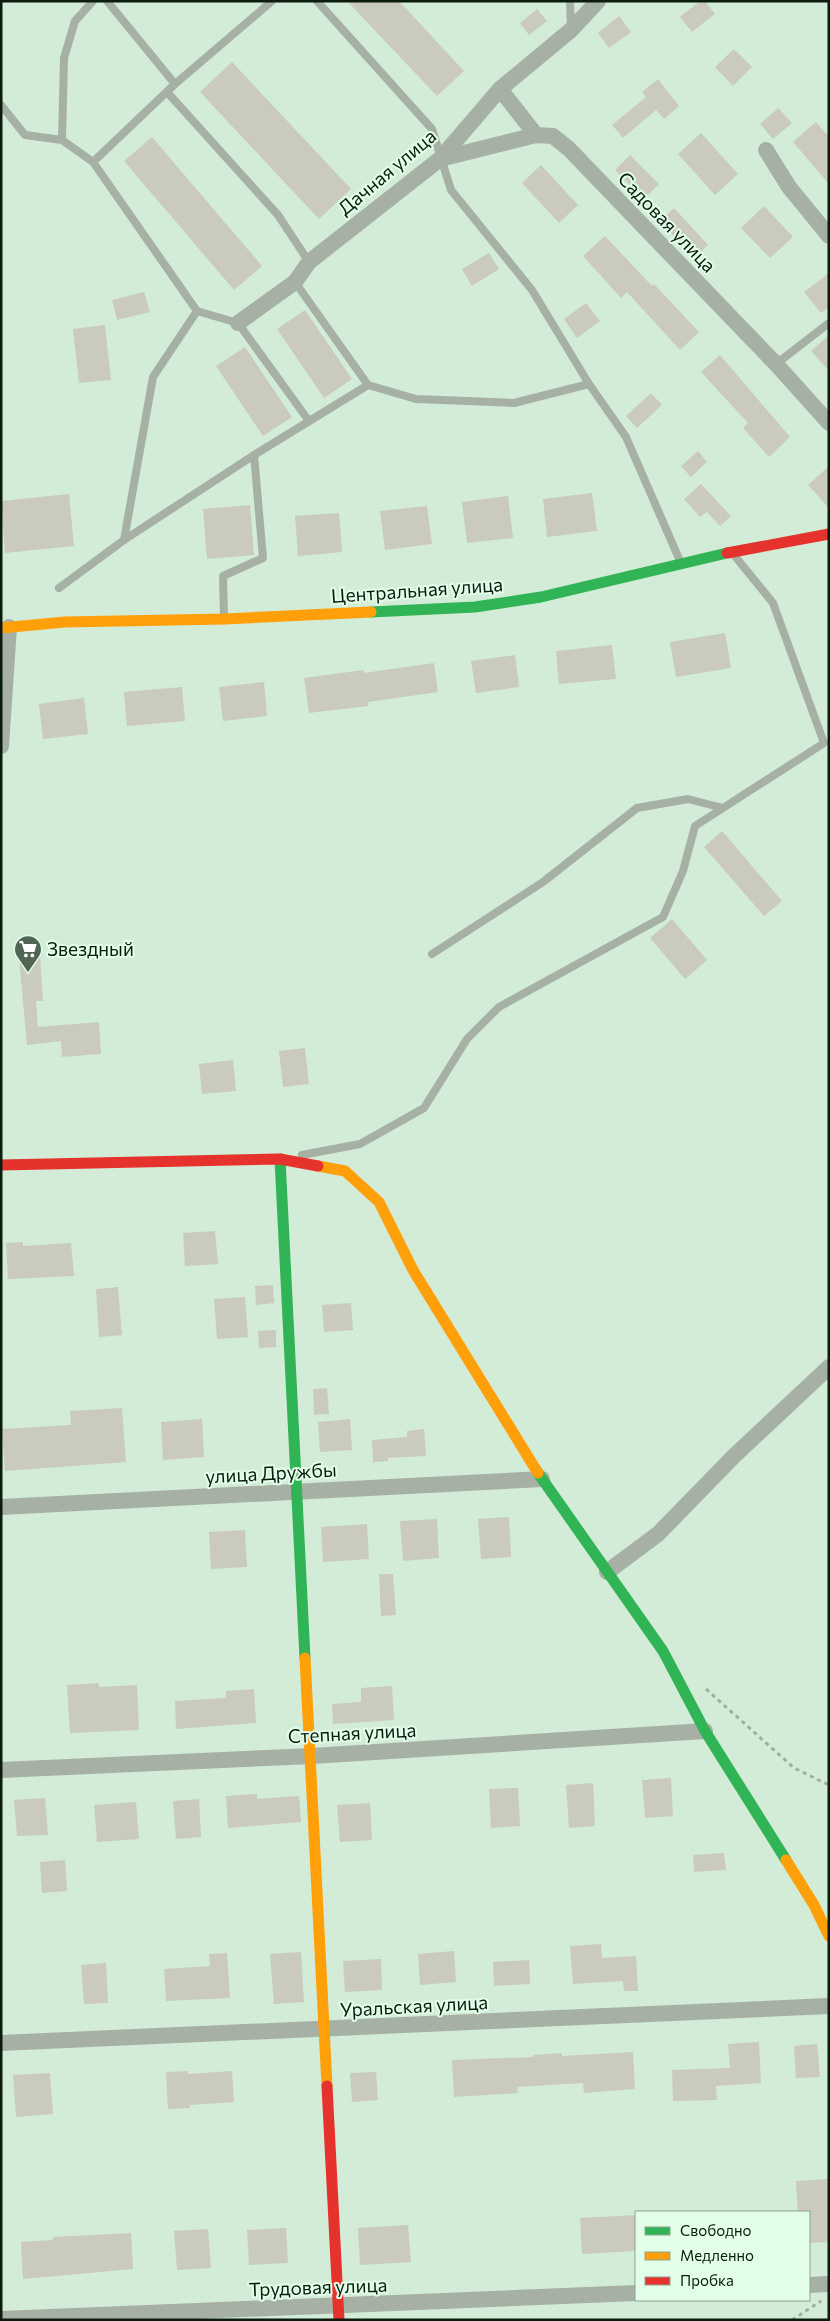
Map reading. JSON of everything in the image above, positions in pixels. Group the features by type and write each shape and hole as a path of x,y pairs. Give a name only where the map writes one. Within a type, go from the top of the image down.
{"street":[{"name":"Дачная улица","path":"238,323 294,282 309,262 440,159 500,89 571,30 598,1"},
{"path":"500,89 536,135"},
{"name":"Садовая улица","path":"440,159 536,135 553,136 569,149 776,364 829,423"},
{"path":"766,150 789,187 829,236"},
{"name":"Центральная улица","path":"5,628 65,622 224,619 475,607 541,597 731,552 829,534"},
{"path":"1,746 5,628"},
{"path":"1,1165 280,1159 345,1171 379,1202 413,1270 542,1479 663,1651 705,1731 814,1905 829,1936"},
{"path":"280,1159 299,1492 339,2313"},
{"path":"607,1572 658,1534 736,1455 829,1367"},
{"name":"улица Дружбы","path":"1,1507 542,1479"},
{"name":"Степная улица","path":"1,1770 312,1756 705,1731"},
{"name":"Уральская улица","path":"1,2043 326,2030 829,2006"},
{"path":"810,2285 829,2284"},
{"name":"Трудовая улица","path":"1,2319 339,2313 635,2293"}],"lane":[{"path":"62,140 64,58 74,20 93,1"},
{"path":"107,1 175,84"},
{"path":"93,162 175,84 272,1"},
{"path":"317,1 432,129 451,190 532,290 589,384 626,437 681,563"},
{"path":"570,1 571,30"},
{"path":"167,92 278,215 309,262"},
{"path":"1,105 25,135 62,140 93,162 197,311 238,323 309,421"},
{"path":"294,282 368,385 416,399 514,403 589,384"},
{"path":"124,540 153,377 197,311"},
{"path":"776,364 829,323"},
{"path":"59,588 124,540 368,385"},
{"path":"224,619 223,576 263,558 254,456"},
{"path":"280,1159 360,1144 424,1108 467,1039 499,1007 663,917 683,871 696,826 824,743 773,603 731,552"},
{"path":"432,954 544,882 637,808 688,800 723,808"}],"path":[{"path":"700,1684 794,1768 829,1785"},
{"path":"792,2320 829,2296"}],"building":[{"path":"347,1 399,1 464,71 437,96"},
{"path":"700,1 705,1 715,14 692,32 680,17"},
{"path":"537,9 547,21 529,35 520,23"},
{"path":"619,16 631,32 609,48 598,33"},
{"path":"734,49 752,67 733,86 715,67"},
{"path":"232,62 351,189 319,219 200,92"},
{"path":"658,79 679,106 664,119 656,110 623,138 612,125 646,97 642,92"},
{"path":"778,108 792,123 773,139 760,124"},
{"path":"816,122 829,137 829,184 793,142"},
{"path":"701,133 738,174 715,195 678,154"},
{"path":"152,137 262,266 234,290 124,161"},
{"path":"630,155 659,184 644,199 615,170"},
{"path":"541,165 578,205 559,223 522,183"},
{"path":"764,206 793,237 770,258 741,228"},
{"path":"674,208 708,245 694,258 660,221"},
{"path":"605,236 699,332 680,350 627,292 621,298 583,256"},
{"path":"489,253 499,269 472,286 462,269"},
{"path":"829,273 829,307 821,313 804,292"},
{"path":"144,292 150,312 117,320 112,300"},
{"path":"586,303 600,321 577,338 564,319"},
{"path":"305,310 352,379 324,398 277,329"},
{"path":"105,325 111,380 79,383 73,329"},
{"path":"829,335 829,371 811,351"},
{"path":"245,347 292,417 263,436 216,366"},
{"path":"720,355 790,437 769,457 743,428 748,423 701,372"},
{"path":"651,393 662,405 637,428 626,416"},
{"path":"698,451 707,462 691,477 681,466"},
{"path":"829,466 829,508 808,485"},
{"path":"701,484 731,516 720,526 707,512 700,517 684,499"},
{"path":"592,493 597,531 547,537 543,499"},
{"path":"69,494 74,546 5,553 1,501"},
{"path":"508,496 513,538 467,543 462,502"},
{"path":"250,505 254,555 207,559 203,509"},
{"path":"427,506 432,544 385,550 380,511"},
{"path":"339,513 342,552 298,556 295,516"},
{"path":"725,633 731,668 676,677 670,642"},
{"path":"612,645 616,679 559,684 556,651"},
{"path":"515,655 519,687 476,693 471,661"},
{"path":"434,663 438,692 368,702 368,706 309,713 304,678 364,670 364,673"},
{"path":"264,682 267,716 223,721 219,687"},
{"path":"182,687 185,721 127,726 124,692"},
{"path":"84,698 88,734 43,739 39,704"},
{"path":"722,831 782,901 764,916 704,847"},
{"path":"672,919 707,960 685,979 650,938"},
{"path":"40,956 43,1001 36,1001 38,1027 99,1022 101,1054 62,1057 61,1041 27,1045 19,958"},
{"path":"305,1048 309,1084 283,1087 279,1051"},
{"path":"233,1060 236,1091 202,1094 199,1064"},
{"path":"215,1231 218,1264 185,1266 183,1233"},
{"path":"23,1242 23,1246 71,1243 74,1276 8,1279 6,1243"},
{"path":"273,1285 274,1303 256,1305 255,1286"},
{"path":"118,1287 122,1335 99,1337 96,1289"},
{"path":"245,1297 248,1337 217,1339 214,1299"},
{"path":"351,1303 353,1330 324,1332 322,1305"},
{"path":"276,1330 276,1347 259,1348 258,1331"},
{"path":"327,1388 329,1414 314,1415 313,1389"},
{"path":"122,1408 126,1462 5,1471 2,1429 71,1425 70,1411"},
{"path":"202,1419 204,1457 163,1460 161,1422"},
{"path":"350,1419 352,1450 320,1452 318,1422"},
{"path":"424,1429 426,1456 388,1458 388,1461 373,1462 372,1440 407,1437 407,1431"},
{"path":"509,1517 511,1557 481,1559 478,1519"},
{"path":"437,1519 439,1558 403,1561 400,1521"},
{"path":"367,1524 369,1559 323,1562 321,1527"},
{"path":"245,1530 247,1567 211,1569 209,1532"},
{"path":"379,1574 393,1574 396,1615 381,1616"},
{"path":"99,1683 99,1687 137,1685 139,1730 70,1733 67,1685"},
{"path":"392,1686 394,1720 333,1724 332,1704 361,1702 361,1688"},
{"path":"254,1689 256,1723 176,1729 175,1701 226,1698 226,1691"},
{"path":"671,1778 673,1816 645,1818 642,1780"},
{"path":"593,1783 595,1826 569,1828 566,1785"},
{"path":"518,1788 520,1826 491,1828 489,1789"},
{"path":"257,1794 257,1799 299,1796 301,1822 228,1828 226,1796"},
{"path":"45,1798 48,1835 17,1836 14,1800"},
{"path":"199,1799 201,1837 176,1839 173,1801"},
{"path":"136,1802 139,1839 97,1842 94,1805"},
{"path":"370,1803 372,1840 340,1842 337,1805"},
{"path":"724,1853 726,1870 694,1872 693,1855"},
{"path":"65,1860 67,1891 42,1893 40,1862"},
{"path":"601,1944 602,1958 636,1956 638,1991 624,1991 623,1981 573,1984 570,1946"},
{"path":"454,1951 456,1982 420,1985 418,1954"},
{"path":"301,1952 304,2002 274,2004 270,1954"},
{"path":"227,1953 230,1998 166,2001 164,1969 210,1966 209,1954"},
{"path":"381,1959 382,1990 345,1992 343,1961"},
{"path":"529,1960 530,1984 494,1986 493,1962"},
{"path":"106,1963 108,2003 84,2004 81,1965"},
{"path":"759,2042 761,2083 716,2086 717,2100 673,2101 672,2070 730,2068 728,2044"},
{"path":"817,2044 820,2077 796,2078 794,2046"},
{"path":"633,2052 635,2089 584,2093 583,2083 517,2087 518,2093 454,2097 452,2060 533,2057 533,2055 562,2053 562,2056"},
{"path":"188,2071 188,2074 232,2071 234,2102 190,2105 190,2108 168,2109 166,2072"},
{"path":"376,2072 378,2100 352,2102 350,2073"},
{"path":"50,2073 53,2114 16,2117 13,2075"},
{"path":"828,2179 829,2242 810,2243 810,2211 798,2211 796,2181"},
{"path":"635,2215 635,2251 582,2254 580,2218"},
{"path":"408,2225 411,2262 360,2265 358,2228"},
{"path":"286,2228 288,2263 249,2265 247,2230"},
{"path":"208,2229 211,2268 177,2270 174,2231"},
{"path":"131,2233 133,2269 23,2279 21,2242 53,2240 53,2237"}],"traffic: fast":[{"path":"371,612 475,607 541,597 727,553"},
{"path":"280,1159 305,1658"},
{"path":"538,1473 663,1651 705,1731 786,1860"}],"traffic: slow":[{"path":"1,628 65,622 224,619 371,612"},
{"path":"318,1166 345,1171 379,1202 413,1270 538,1473"},
{"path":"305,1658 327,2086"},
{"path":"786,1860 814,1905 829,1936"}],"traffic: jam":[{"path":"727,553 829,534"},
{"path":"1,1165 280,1159 318,1166"},
{"path":"327,2086 339,2320"}],"place":[{"name":"Звездный","path":"28,973"}]}
